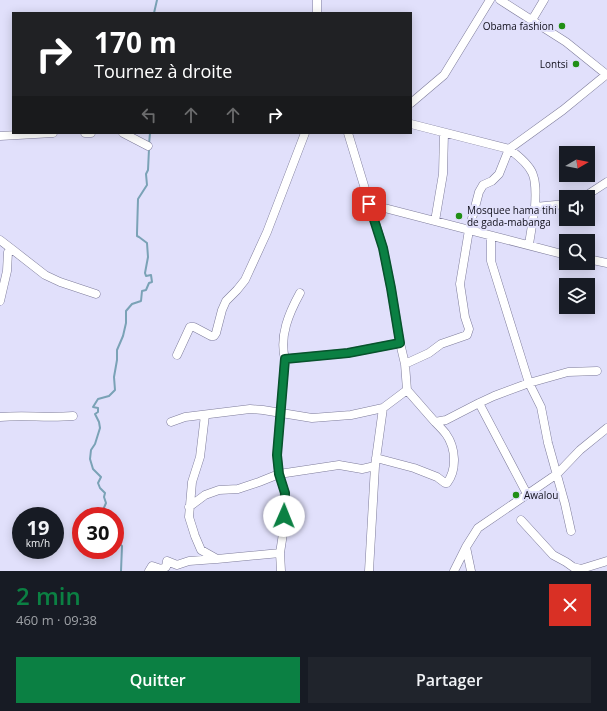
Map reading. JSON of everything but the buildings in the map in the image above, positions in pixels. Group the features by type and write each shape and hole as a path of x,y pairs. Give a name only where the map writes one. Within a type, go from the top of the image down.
{"street":[{"path":"412,102 444,75 490,0"},
{"path":"405,364 429,353 441,344 467,335 469,329 465,317 460,284 469,230 479,192 483,185 492,181 499,174 509,149 563,110 607,75 566,42 500,0"},
{"path":"532,20 544,0"},
{"path":"412,124 509,149 523,159 532,171 537,186 529,244"},
{"path":"435,221 443,174 444,133"},
{"path":"0,136 36,134"},
{"path":"125,134 148,146"},
{"path":"177,355 190,327 194,327 211,336 214,336 216,333 226,301 245,280 267,232 306,134"},
{"path":"189,507 205,495 219,490 238,489 279,474 339,466 362,469 375,462 414,468 437,477 447,483 455,466 454,452 447,435 407,390 405,364 383,248 348,134"},
{"path":"595,190 607,182"},
{"path":"369,204 559,253"},
{"path":"535,207 559,205"},
{"path":"491,236 491,261 529,383 541,407 548,443 571,532"},
{"path":"0,240 44,275 96,294"},
{"path":"0,301 7,271 8,252 13,250"},
{"path":"595,260 607,263"},
{"path":"281,571 280,554 284,527 285,493 279,474 277,455 279,413 285,359 283,351 286,324 292,307 300,293"},
{"path":"285,359 348,353 400,343"},
{"path":"435,422 446,420 494,396 529,383 568,372 597,371"},
{"path":"171,422 185,417 250,410 263,410 312,418 351,415 383,408 407,390"},
{"path":"479,403 528,494"},
{"path":"369,571 375,462 383,408"},
{"path":"205,415 200,457 192,482 189,517 201,550 217,559"},
{"path":"0,417 73,416"},
{"path":"454,571 466,547 478,528 557,474 580,450 607,428"},
{"path":"191,493 205,495"},
{"path":"521,520 553,555 573,567 581,569 607,561"},
{"path":"466,547 471,571"},
{"path":"149,571 152,566 161,569 166,567 167,561 177,565 189,561 280,554"}],"waterway":[{"path":"154,12 157,0"},
{"path":"149,144 150,134"},
{"path":"104,507 106,503 104,497 105,493 100,488 98,483 101,477 93,469 90,459 91,450 95,444 100,428 95,414 98,412 98,408 93,407 98,399 109,396 115,390 114,377 117,350 123,336 126,323 126,311 132,304 141,301 142,291 146,290 149,283 152,282 151,275 146,276 145,273 148,257 147,243 137,236 138,199 147,185 146,174 148,170 149,149"},
{"path":"121,559 121,571"}],"place":[{"name":"Obama fashion","path":"562,26"},
{"name":"Lontsi","path":"576,64"},
{"name":"Mosquee hama tihi de gada-mabanga","path":"459,216"},
{"name":"Awalou","path":"516,495"}],"route":[{"path":"284,516 285,493 279,474 277,455 279,413 285,359 348,353 400,343 383,248 369,204"}]}
